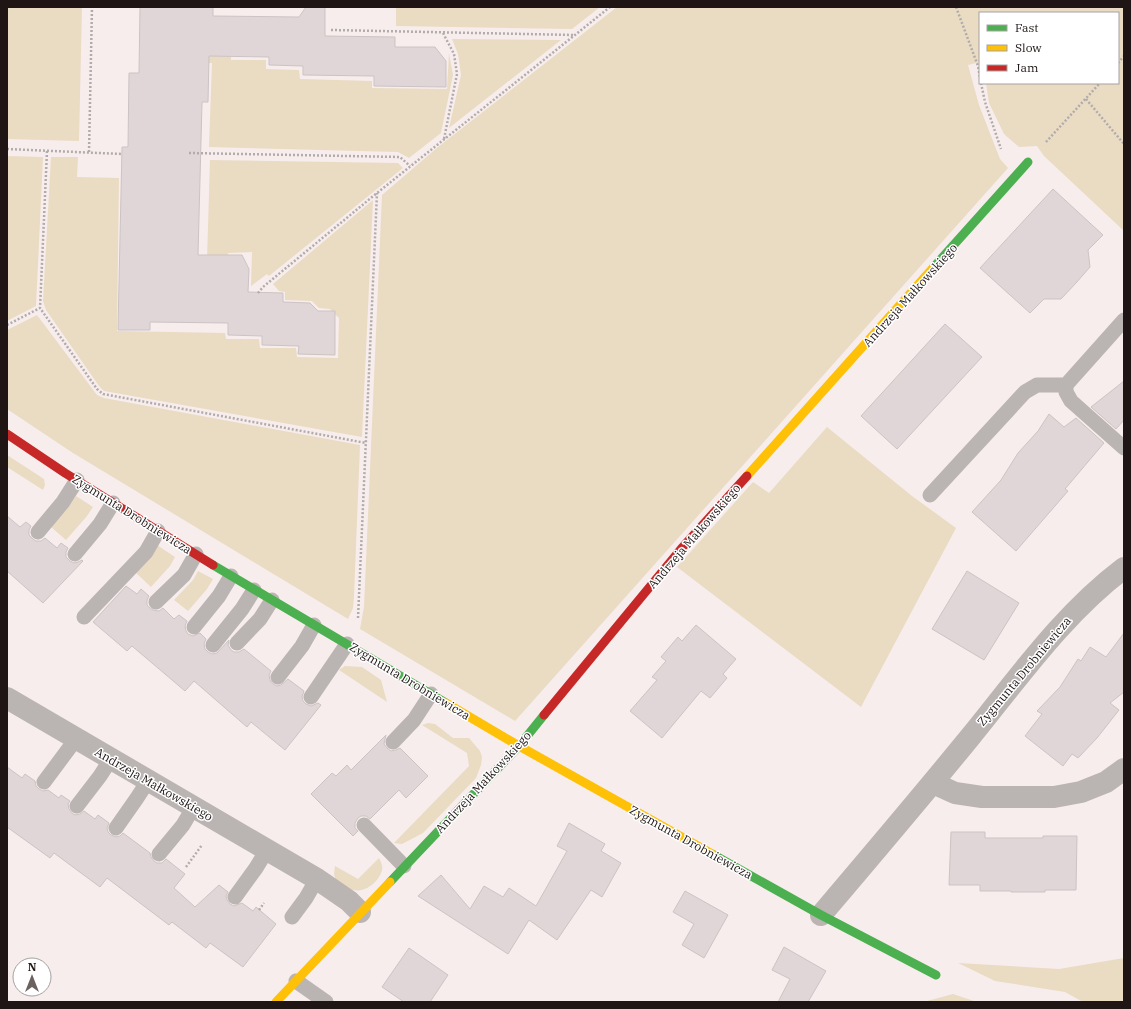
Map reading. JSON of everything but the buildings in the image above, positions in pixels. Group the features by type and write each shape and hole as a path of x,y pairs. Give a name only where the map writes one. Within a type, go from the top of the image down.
{"street":[{"name":"Andrzeja Małkowskiego","path":"276,1002 518,746 681,549 1028,162"},
{"name":"Zygmunta Drobniewicza","path":"7,434 113,503 231,576 518,746 821,915 936,975"},
{"name":"Zygmunta Drobniewicza","path":"821,915 933,783 1052,635 1078,607 1124,568"},
{"name":"Andrzeja Małkowskiego","path":"8,700 316,879 349,901 360,912"},
{"path":"933,783 955,793 982,797 1054,797 1081,792 1106,782 1124,769"}],"lane":[{"path":"1124,320 1066,384 1066,392 1071,401 1124,448"},
{"path":"930,494 1025,392 1037,385 1066,384"},
{"path":"38,532 64,502 77,480"},
{"path":"75,554 100,524 113,503"},
{"path":"84,617 146,552 158,531"},
{"path":"156,602 184,575 196,554"},
{"path":"194,627 219,596 231,576"},
{"path":"213,644 242,609 254,590"},
{"path":"238,643 260,619 272,600"},
{"path":"278,677 302,646 314,625"},
{"path":"311,697 347,644"},
{"path":"393,742 414,720 431,694"},
{"path":"44,782 76,739"},
{"path":"77,806 111,759"},
{"path":"116,828 148,781"},
{"path":"159,854 183,825 193,808"},
{"path":"364,825 404,866"},
{"path":"235,897 256,868 266,850"},
{"path":"292,916 306,898 316,879"},
{"path":"296,981 326,1002"}],"path":[{"path":"89,152 92,7"},
{"path":"258,292 263,286 410,166 610,7"},
{"path":"956,7 979,72"},
{"path":"331,30 574,35"},
{"path":"443,33 454,54 457,74 444,139"},
{"path":"981,84 984,102 1003,155 1021,170"},
{"path":"1028,162 1099,84"},
{"path":"1086,99 1124,144"},
{"path":"7,149 122,154"},
{"path":"47,151 40,308 97,389 103,394 366,443"},
{"path":"189,153 400,157 410,166"},
{"path":"347,644 355,630 358,618 377,193"},
{"path":"7,325 40,308"},
{"path":"186,867 204,843"}],"shaded area":[{"path":"9,7 82,7 79,141 7,139 7,10"},
{"path":"396,7 600,7 572,29 396,26"},
{"path":"617,7 1124,7 1124,231 1044,156 1037,146 1019,147 1004,134 989,103 986,84 1119,84 1119,12 979,12 979,62 968,65 979,105 1000,159 1008,168 515,721 360,629 364,607 382,195 438,147"},
{"path":"452,39 561,40 449,128 461,75 458,54"},
{"path":"203,47 231,47 231,60 266,60 266,69 299,70 300,79 372,81 372,88 447,89 449,53 453,75 441,133 409,158 398,152 209,147 212,63 202,63"},
{"path":"7,156 43,157 36,306 7,321"},
{"path":"51,157 78,157 77,177 119,178 117,331 225,333 226,339 259,339 260,348 296,348 297,357 338,358 339,318 330,309 319,308 312,301 285,300 285,292 279,291 273,284 373,200 362,437 104,391 46,310 43,301"},
{"path":"210,160 398,163 403,168 269,276 267,274 251,286 252,252 228,253 226,280 207,261"},
{"path":"37,315 97,395 104,398 360,445 354,596 353,608 348,619 73,453 7,409 7,330"},
{"path":"827,427 912,496 956,528 861,707 677,567 753,482 769,493"},
{"path":"7,455 44,479 45,485 43,490 7,467"},
{"path":"76,496 93,507 66,540 51,527"},
{"path":"157,545 175,557 170,566 151,587 135,572"},
{"path":"198,571 213,579 207,589 188,611 174,600 193,580"},
{"path":"345,666 362,667 381,680 387,702 339,670"},
{"path":"428,723 435,724 453,738 469,738 480,751 482,757 481,765 476,778 423,833 402,844 394,843 469,766 467,753 422,725"},
{"path":"379,858 382,870 378,879 371,886 362,890 353,890 336,881 334,874 335,866 358,879"},
{"path":"1124,958 1124,1002 1083,1002 1065,992 995,981 958,963 1059,969"},
{"path":"953,994 977,1002 927,1001"}],"traffic: fast":[{"path":"933,268 1028,162"},
{"path":"213,565 446,703"},
{"path":"390,882 519,746 544,715"},
{"path":"712,854 821,915 936,975"}],"traffic: slow":[{"path":"747,476 933,268"},
{"path":"446,703 519,746 712,854"},
{"path":"276,1002 390,882"}],"traffic: jam":[{"path":"7,434 65,473 213,565"},
{"path":"544,715 681,549 747,476"}]}
